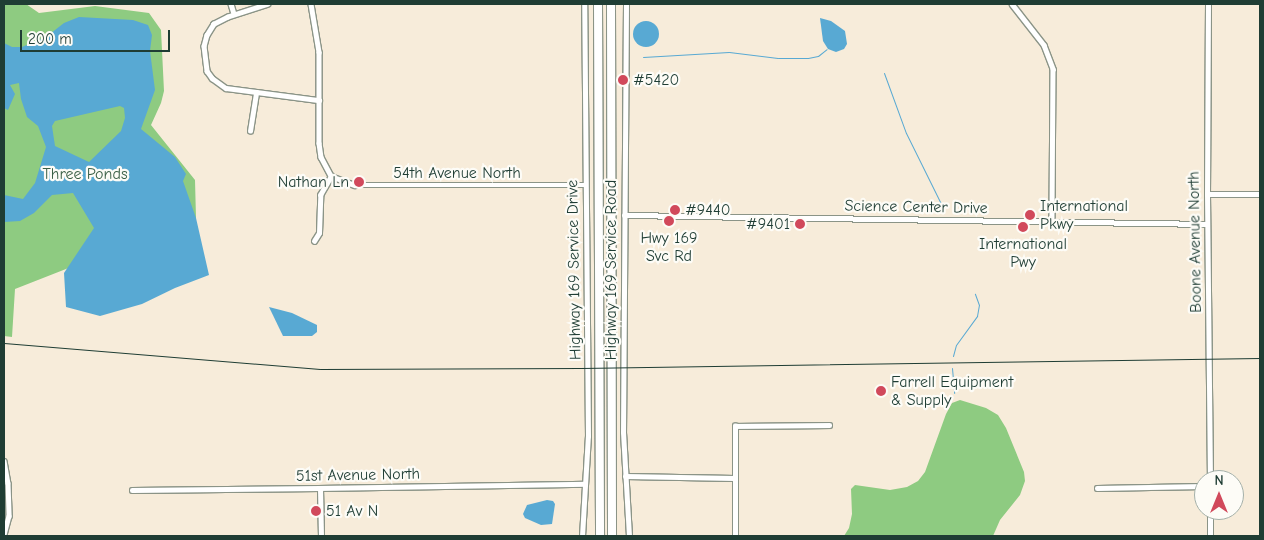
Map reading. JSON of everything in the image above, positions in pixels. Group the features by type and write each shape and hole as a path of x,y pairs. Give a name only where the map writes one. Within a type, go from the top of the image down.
{"highway":[{"path":"598,4 600,516 598,536"},
{"path":"611,4 612,535"}],"street":[{"path":"231,4 234,14"},
{"path":"268,4 220,20 210,30 204,46 205,65 212,78 226,88 319,100"},
{"path":"311,4 318,35 319,143 321,157 331,176 320,195 319,233 314,241"},
{"name":"Highway 169 Service Drive","path":"582,536 588,370 584,4"},
{"name":"Highway 169 Service Road","path":"626,4 623,432 629,536"},
{"path":"1012,4 1044,45 1053,69 1052,222"},
{"name":"Boone Avenue North","path":"1208,4 1207,224 1210,470"},
{"path":"250,131 256,92"},
{"name":"54th Avenue North","path":"331,176 354,185 585,185"},
{"path":"1207,194 1260,194"},
{"name":"Science Center Drive","path":"624,215 1207,224"},
{"path":"734,536 735,426 829,425"},
{"path":"4,461 8,478 9,516 4,535"},
{"path":"625,476 734,478"},
{"name":"51st Avenue North","path":"132,490 585,484"},
{"path":"1097,488 1194,486"},
{"path":"320,488 321,536"},
{"path":"1210,520 1210,536"}],"green space":[{"name":"Three Ponds","path":"4,4 26,4 39,13 95,6 149,13 161,30 164,91 151,125 195,180 196,218 15,289 12,337 4,336"},
{"path":"960,400 986,408 998,415 1006,428 1024,472 1025,481 1020,495 1000,520 993,536 844,536 849,528 852,514 851,489 855,485 890,490 907,487 918,481 925,472 946,414 952,403"}],"water":[{"name":"Three Ponds","path":"79,17 133,20 148,25 152,35 150,51 155,90 141,129 175,157 186,174 183,181 196,218 209,275 175,288 142,304 100,316 66,307 64,273 94,228 73,193 52,195 34,213 20,221 4,222 4,195 23,199 35,183 46,147 38,126 27,117 21,99 19,83 10,85 15,94 8,110 4,108 4,43 12,47 22,47 46,37 64,23","holes":["120,106 124,108 125,118 121,131 89,162 55,146 52,126 55,121"]},
{"path":"820,18 831,21 845,31 847,44 844,49 836,52 828,49 823,41"},
{"path":"646,21 655,25 659,34 655,43 646,47 637,43 633,34 637,25"},
{"path":"269,307 292,313 317,325 317,332 312,336 283,336"},
{"path":"547,500 553,501 555,504 552,524 541,525 525,518 523,514 527,505"}],"waterway":[{"path":"643,57 729,52 778,58 808,58 818,56 827,49"},
{"path":"884,73 906,133 943,208"},
{"path":"953,356 956,345 977,316 979,305 975,294"},
{"path":"952,368 954,393"}],"railway":[{"path":"4,343 320,369 581,368 1260,358"}],"place":[{"name":"#5420","path":"623,80"},
{"name":"Nathan Ln","path":"359,182"},
{"name":"#9440","path":"675,210"},
{"name":"International Pkwy","path":"1030,215"},
{"name":"Hwy 169 Svc Rd","path":"669,221"},
{"name":"#9401","path":"800,224"},
{"name":"International Pwy","path":"1023,227"},
{"name":"Farrell Equipment & Supply","path":"881,391"},
{"name":"51 Av N","path":"316,511"}]}
